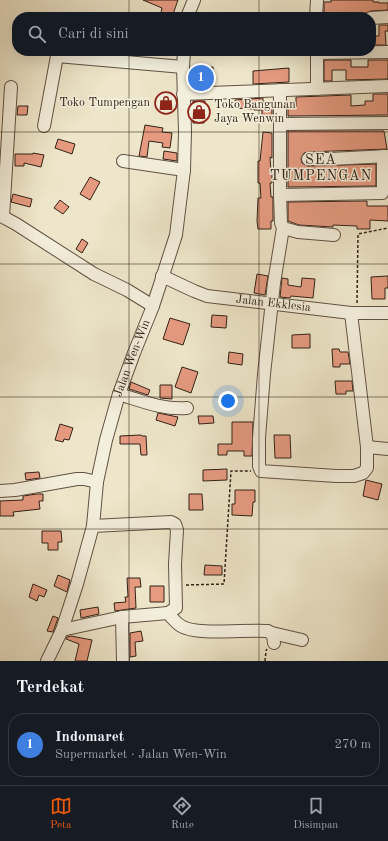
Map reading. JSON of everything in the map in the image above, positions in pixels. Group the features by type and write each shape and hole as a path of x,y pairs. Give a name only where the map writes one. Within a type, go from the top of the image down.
{"street":[{"path":"189,12 194,0"},
{"path":"316,12 317,0"},
{"path":"376,18 388,17"},
{"path":"376,52 388,52"},
{"path":"44,126 57,56 183,67"},
{"name":"Jalan Wen-Win","path":"47,661 62,630 77,584 93,526 96,482 119,394 153,306 176,235 184,170 184,56"},
{"path":"317,56 317,89"},
{"path":"183,94 388,86"},
{"path":"11,87 2,217 16,224 94,274 127,290 153,306"},
{"path":"280,90 280,195 281,222 283,228 272,304 260,420 259,466 261,471 354,476 363,474 367,468 367,447 354,313"},
{"path":"280,124 388,123"},
{"path":"280,195 382,193 386,156 308,159"},
{"path":"123,161 184,170"},
{"path":"283,228 298,232 334,235"},
{"name":"Jalan Ekklesia","path":"162,276 208,296 354,313 388,313"},
{"path":"119,394 164,408 187,408"},
{"path":"367,447 388,450"},
{"path":"0,491 15,490 77,479 96,482"},
{"path":"62,630 122,617 168,613 176,608 175,585 178,530 175,524 171,522 93,526"},
{"path":"168,613 182,627 191,630 209,632 258,630 268,631 273,638 302,640"},
{"path":"122,617 123,661"}],"path":[{"path":"354,313 358,234 388,228"},
{"path":"175,585 224,584 231,471 261,471"}],"building":[{"path":"143,0 178,0 174,12 161,12 162,8"},
{"path":"331,0 373,0 373,2 388,3 388,10 368,12 324,12 324,2 331,2"},
{"path":"379,25 388,25 388,31 385,31 386,45 376,45 376,36 379,36"},
{"path":"324,60 351,60 351,67 368,67 368,60 388,60 388,79 346,80 346,70 332,70 332,81 324,81"},
{"path":"213,67 213,85 191,86 191,68"},
{"path":"289,68 289,82 253,84 253,71"},
{"path":"373,94 388,94 388,115 288,116 288,107 296,107 296,97 351,95 351,106 365,105 365,101 373,101"},
{"path":"263,98 263,102 272,102 272,118 262,118 262,110 235,108 235,100"},
{"name":"Toko Tumpengan","path":"160,100 172,100 173,108 160,109"},
{"name":"Toko Bangunan Jaya Wenwin","path":"193,101 205,101 204,123 193,123"},
{"path":"18,106 28,106 27,115 17,115"},
{"path":"145,125 163,128 162,132 172,133 170,148 162,147 163,143 149,141 147,157 139,156"},
{"path":"288,131 384,131 387,149 308,152 304,153 301,159 302,163 308,166 376,164 376,186 288,187"},
{"path":"263,132 272,133 272,158 270,157 272,183 270,183 271,197 273,197 273,221 271,221 271,229 258,229 257,221 258,198 261,198 260,183 258,183 258,161 260,161"},
{"path":"58,139 75,144 72,154 55,148"},
{"path":"164,151 177,153 177,161 163,159"},
{"path":"33,153 44,155 41,167 24,163 24,166 15,166 15,154"},
{"path":"90,177 100,182 90,200 80,194"},
{"path":"13,194 32,199 30,207 11,202"},
{"path":"60,200 69,207 63,214 54,208"},
{"path":"367,201 367,206 388,206 388,221 370,220 370,229 357,229 357,226 333,225 333,227 299,225 288,221 288,202"},
{"path":"82,239 88,243 82,253 76,249"},
{"path":"257,274 268,276 265,295 254,293"},
{"path":"388,276 388,288 385,288 385,299 372,299 371,277"},
{"path":"282,278 288,279 288,285 301,287 302,278 315,279 313,298 291,296 290,298 280,297"},
{"path":"212,315 227,316 226,328 211,327"},
{"path":"170,318 190,324 183,345 163,339"},
{"path":"310,334 310,348 292,348 292,335"},
{"path":"332,349 339,349 340,352 348,352 350,364 340,364 340,367 333,367"},
{"path":"229,352 243,354 242,365 228,363"},
{"path":"182,367 198,372 191,393 175,387"},
{"path":"335,381 352,381 353,391 346,391 346,394 336,394"},
{"path":"131,382 150,390 148,395 129,389"},
{"path":"160,385 172,385 172,399 160,398"},
{"path":"158,413 178,417 175,426 156,420"},
{"path":"198,416 213,416 214,423 199,424"},
{"path":"232,422 253,422 252,456 244,456 244,451 227,451 227,455 218,455 218,444 232,444"},
{"path":"60,424 73,428 69,440 64,439 63,442 55,440"},
{"path":"274,435 290,435 291,458 275,458"},
{"path":"120,436 146,436 147,455 141,455 140,444 120,444"},
{"path":"227,469 227,480 203,481 203,470"},
{"path":"39,472 40,478 26,480 25,473"},
{"path":"366,480 382,484 378,500 363,496"},
{"path":"235,490 255,490 255,502 253,502 252,516 232,515 232,504 235,504"},
{"path":"43,494 43,501 39,501 40,509 13,512 14,516 0,516 0,501 23,500 23,496"},
{"path":"189,494 202,494 203,510 189,510"},
{"path":"42,531 61,531 62,542 58,542 58,550 48,550 48,543 42,543"},
{"path":"205,565 222,566 222,575 204,575"},
{"path":"58,575 70,580 67,592 54,586"},
{"path":"127,578 140,578 141,587 135,587 136,608 115,611 114,603 126,602 125,597 128,597"},
{"path":"33,584 47,590 44,597 39,595 37,601 29,597"},
{"path":"150,586 164,586 164,602 150,602"},
{"path":"98,607 99,614 81,618 80,610"},
{"path":"53,616 58,618 53,632 47,631"},
{"path":"141,631 143,641 135,642 136,656 130,657 130,633"},
{"path":"71,636 92,640 87,661 75,661 79,644 66,639 67,637"}],"place":[{"name":"Indomaret","path":"201,78"},
{"name":"Toko Tumpengan","path":"166,103"},
{"name":"Toko Bangunan Jaya Wenwin","path":"199,112"}],"district":[{"name":"SEA TUMPENGAN","path":"321,168"}]}
